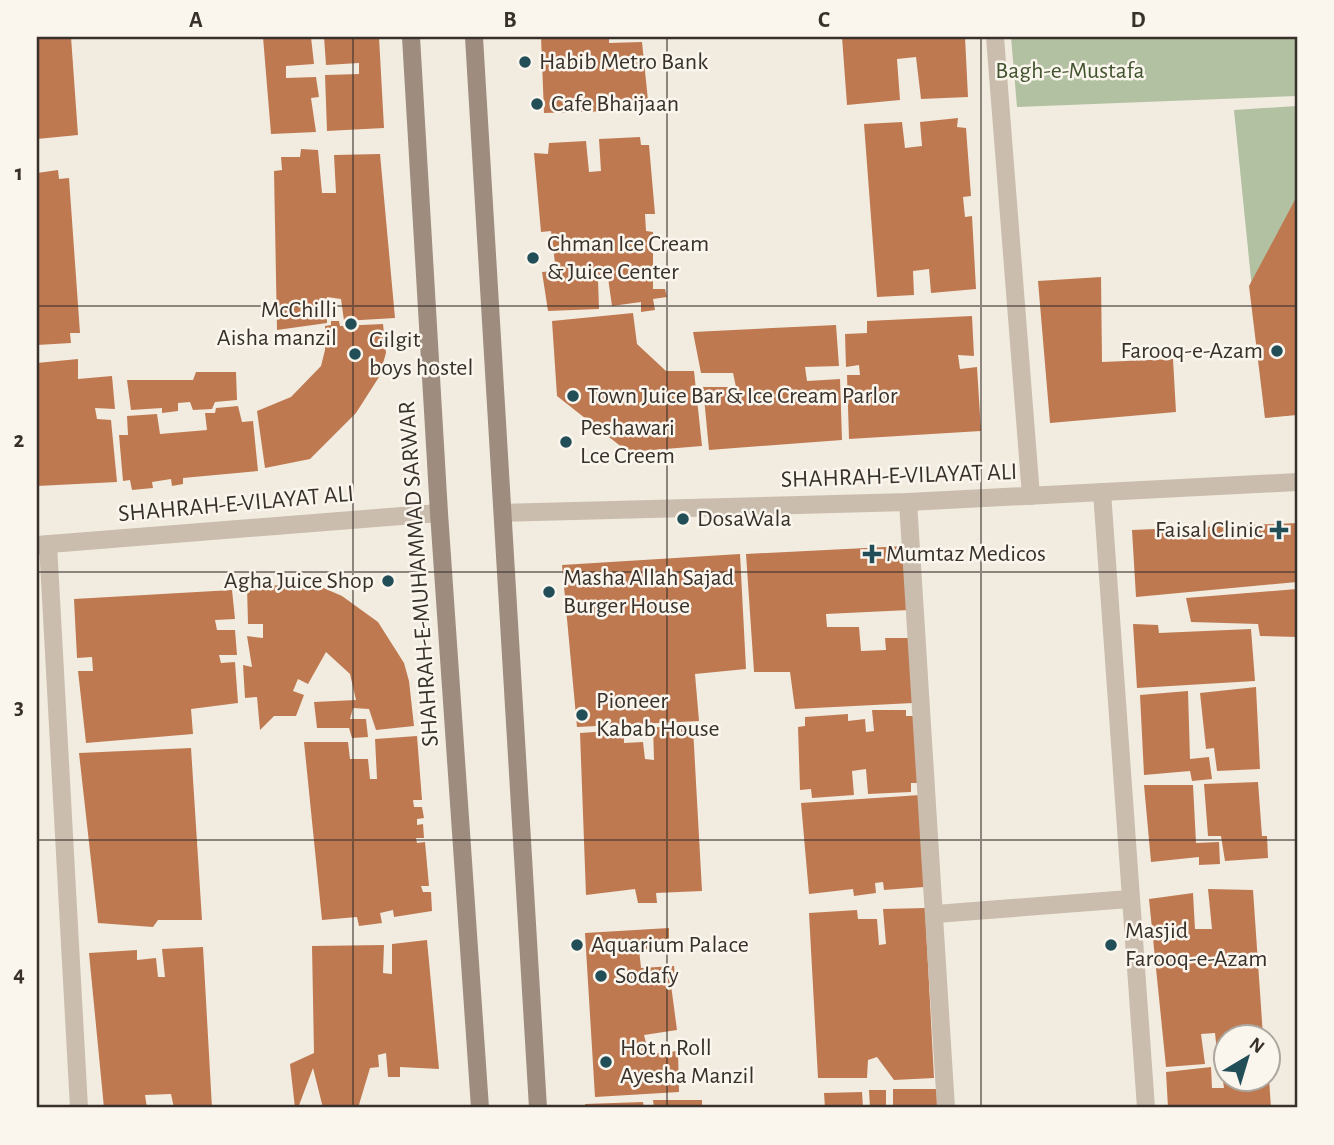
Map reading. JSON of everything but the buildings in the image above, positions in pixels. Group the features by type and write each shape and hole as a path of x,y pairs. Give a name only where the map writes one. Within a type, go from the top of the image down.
{"main road":[{"name":"SHAHRAH-E-MUHAMMAD SARWAR","path":"411,37 439,513 480,1108"},
{"path":"474,37 538,1108"}],"street":[{"path":"995,37 1031,496"},
{"name":"SHAHRAH-E-VILAYAT ALI","path":"503,513 908,502 1297,482"},
{"path":"1102,492 1146,1108"},
{"path":"908,502 936,914 946,1108"},
{"name":"SHAHRAH-E-VILAYAT ALI","path":"42,544 439,513"},
{"path":"42,544 79,1108"},
{"path":"936,914 1129,899"}],"green space":[{"name":"Bagh-e-Mustafa","path":"1011,37 1297,37 1297,96 1017,107"},
{"path":"1297,106 1297,414 1265,418 1234,110"}],"place":[{"name":"Habib Metro Bank","path":"525,62"},
{"name":"Cafe Bhaijaan","path":"537,104"},
{"name":"Chman Ice Cream & Juice Center","path":"533,258"},
{"name":"McChilli Aisha manzil","path":"351,324"},
{"name":"Farooq-e-Azam","path":"1277,351"},
{"name":"Gilgit boys hostel","path":"355,354"},
{"name":"Town Juice Bar & Ice Cream Parlor","path":"573,396"},
{"name":"Peshawari Lce Creem","path":"566,442"},
{"name":"DosaWala","path":"683,519"},
{"name":"Faisal Clinic","path":"1279,530"},
{"name":"Mumtaz Medicos","path":"872,554"},
{"name":"Agha Juice Shop","path":"388,581"},
{"name":"Masha Allah Sajad Burger House","path":"549,592"},
{"name":"Pioneer Kabab House","path":"582,715"},
{"name":"Aquarium Palace","path":"577,945"},
{"name":"Masjid Farooq-e-Azam","path":"1111,945"},
{"name":"Sodafy","path":"601,976"},
{"name":"Hot n Roll Ayesha Manzil","path":"606,1062"}]}
